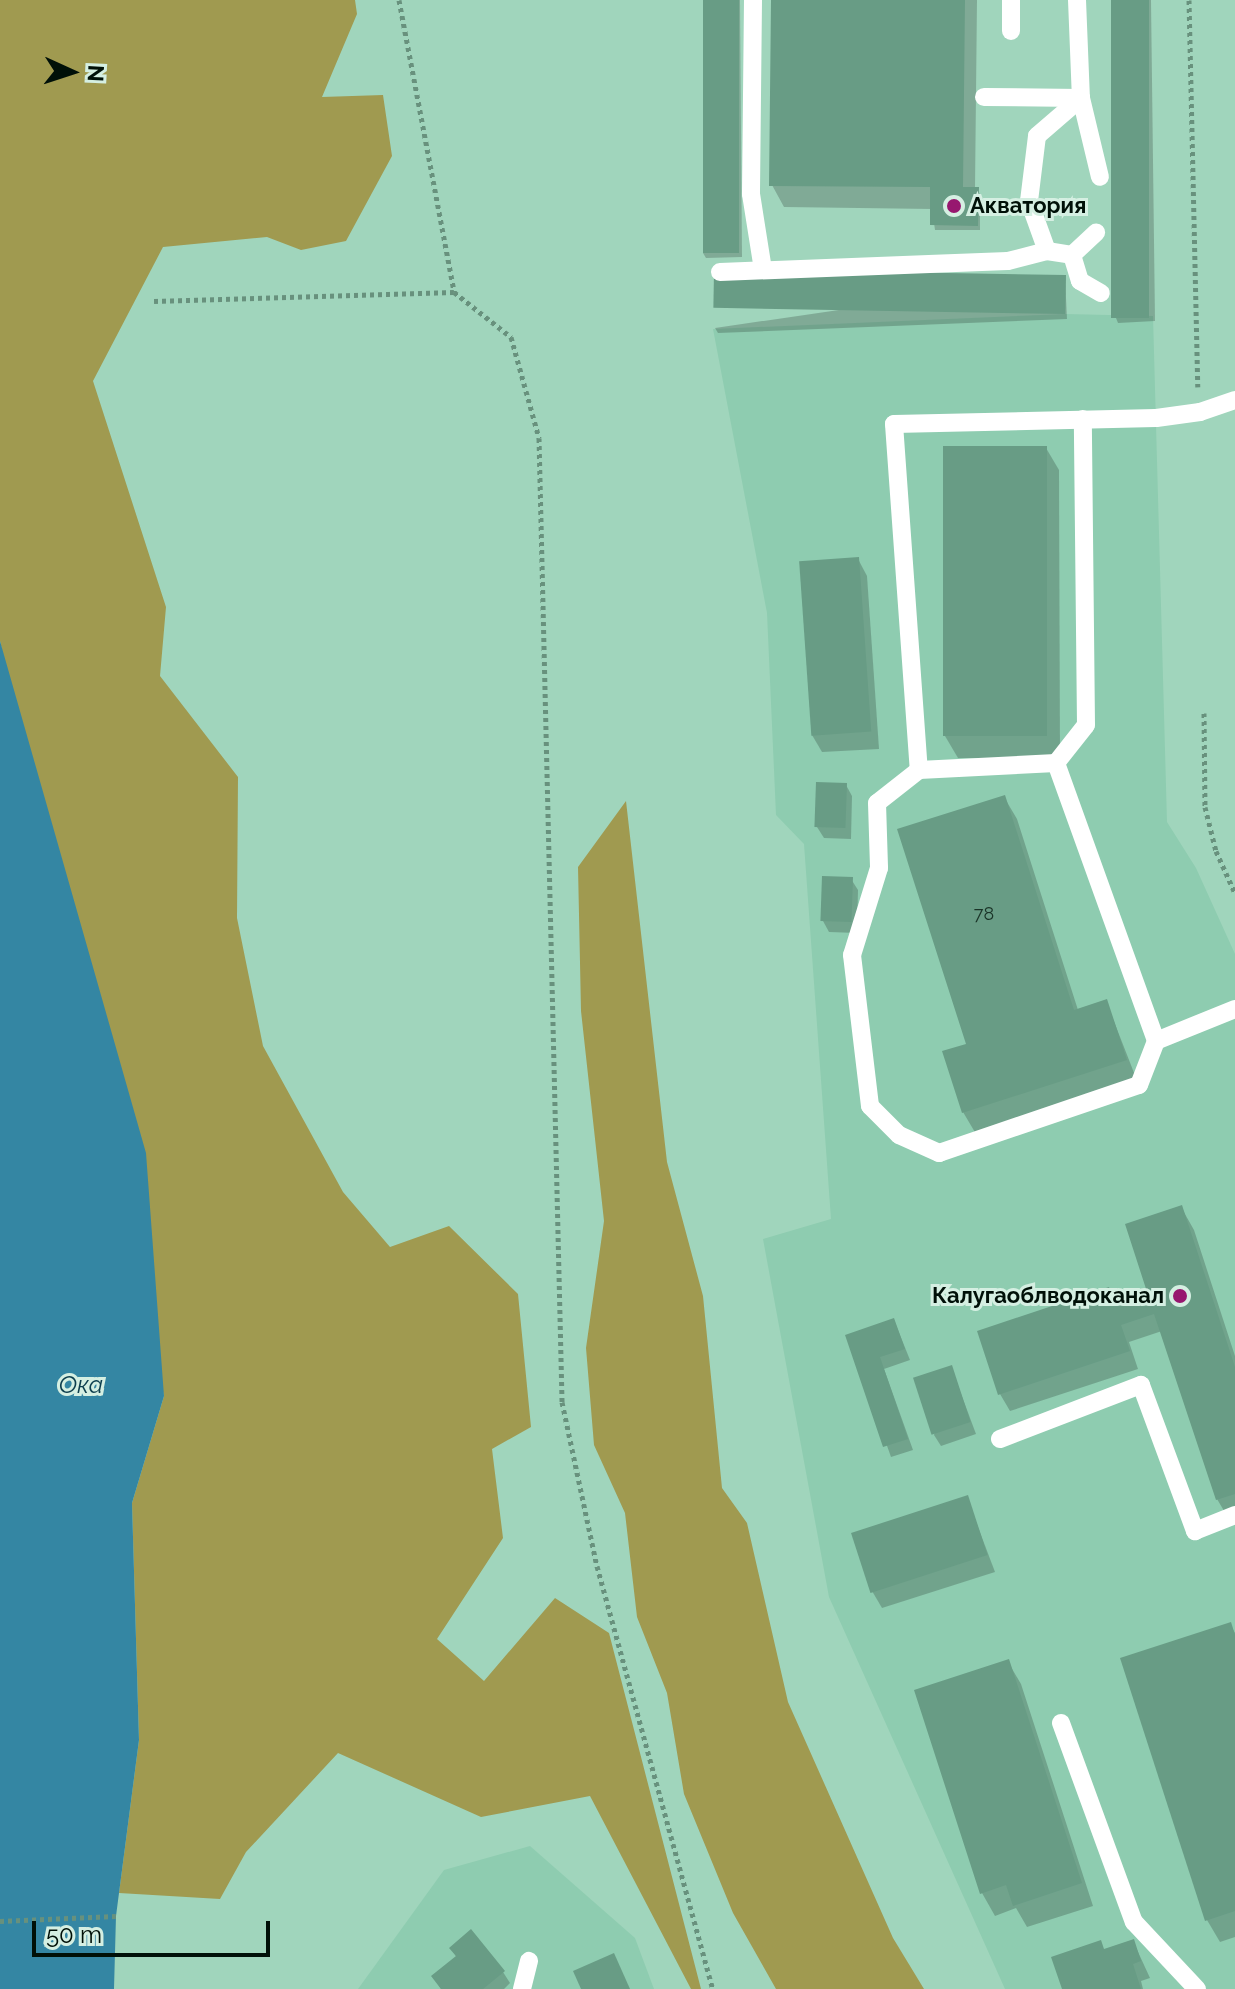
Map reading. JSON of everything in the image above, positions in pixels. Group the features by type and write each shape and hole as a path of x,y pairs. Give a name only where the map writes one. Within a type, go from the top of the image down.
{"lane":[{"path":"753,0 751,194 763,270"},
{"path":"1011,0 1011,31"},
{"path":"1077,0 1081,98 1100,177"},
{"path":"984,97 1081,98"},
{"path":"1047,251 1029,201 1037,136 1081,98"},
{"path":"1072,255 1096,233"},
{"path":"720,272 1008,261 1047,251 1072,255"},
{"path":"1072,255 1080,281 1101,293"},
{"path":"919,770 894,424 1083,419 1200,412 1235,400"},
{"path":"1056,763 1156,1041 1139,1085 939,1153 899,1135 870,1106 852,955 879,868 877,803 919,770 1056,763 1086,725 1083,419"},
{"path":"1156,1041 1235,1009"},
{"path":"1000,1439 1141,1385 1195,1531 1235,1515"},
{"path":"1061,1723 1134,1922 1197,1989"},
{"path":"522,1989 529,1961"}],"path":[{"path":"399,0 454,292"},
{"path":"1189,0 1193,328 1200,412"},
{"path":"154,301 454,292 511,337 539,438 562,1402 597,1566 713,1989"},
{"path":"1204,713 1205,807 1216,851 1235,893"},
{"path":"0,1921 116,1916"}],"shaded area":[{"path":"0,0 355,0 357,14 322,97 383,95 392,156 346,241 301,250 267,237 163,247 93,381 166,607 160,676 238,777 237,918 263,1046 343,1192 390,1247 449,1226 518,1294 531,1427 492,1449 503,1538 437,1639 484,1681 555,1598 609,1633 701,1989 691,1989 590,1796 481,1817 338,1753 246,1852 220,1899 119,1893 139,1740 132,1503 164,1396 0,641"},
{"path":"1065,314 1153,316 1167,822 1196,868 1235,954 1235,1989 1005,1989 829,1597 763,1239 831,1219 804,844 776,815 767,613 713,329"},
{"path":"626,801 667,1162 703,1296 722,1488 747,1523 788,1702 893,1938 924,1989 776,1989 733,1913 684,1794 667,1693 637,1617 625,1513 594,1445 586,1348 604,1221 581,1011 578,867"},
{"path":"530,1846 635,1938 654,1989 358,1989 444,1870"}],"water":[{"name":"Ока","path":"0,641 146,1153 164,1396 132,1503 139,1740 116,1916 114,1989 0,1989"}],"building":[{"path":"703,0 739,0 739,253 703,253"},
{"path":"771,0 965,0 963,187 979,187 978,226 930,225 930,187 769,186"},
{"path":"1111,0 1149,0 1149,318 1111,318"},
{"path":"714,269 1066,275 1065,314 713,308"},
{"path":"943,446 1047,446 1047,736 943,736"},
{"path":"859,557 871,732 811,736 799,561"},
{"path":"816,782 847,783 845,828 814,827"},
{"path":"1005,795 1074,1010 1107,999 1127,1060 962,1113 942,1051 966,1044 897,829"},
{"path":"822,876 853,877 851,922 820,921"},
{"path":"1182,1205 1235,1367 1235,1494 1216,1500 1154,1314 1121,1325 1130,1351 998,1395 977,1331 1109,1287 1115,1306 1148,1295 1125,1224"},
{"path":"894,1318 905,1349 880,1357 908,1439 883,1447 845,1335"},
{"path":"952,1365 971,1422 932,1435 913,1378"},
{"path":"968,1495 987,1555 870,1593 851,1533"},
{"path":"1231,1622 1235,1635 1235,1911 1205,1921 1120,1658"},
{"path":"1009,1659 1082,1883 1013,1906 1006,1885 980,1894 914,1690"},
{"path":"471,1929 505,1971 483,1989 441,1989 431,1976 456,1956 449,1948"},
{"path":"1134,1939 1141,1961 1133,1964 1141,1989 1062,1989 1051,1957 1101,1940 1104,1949"},
{"path":"614,1953 630,1989 581,1989 573,1971"}],"place":[{"name":"Акватория","path":"954,206"},
{"name":"Калугаоблводоканал","path":"1180,1296"}]}
